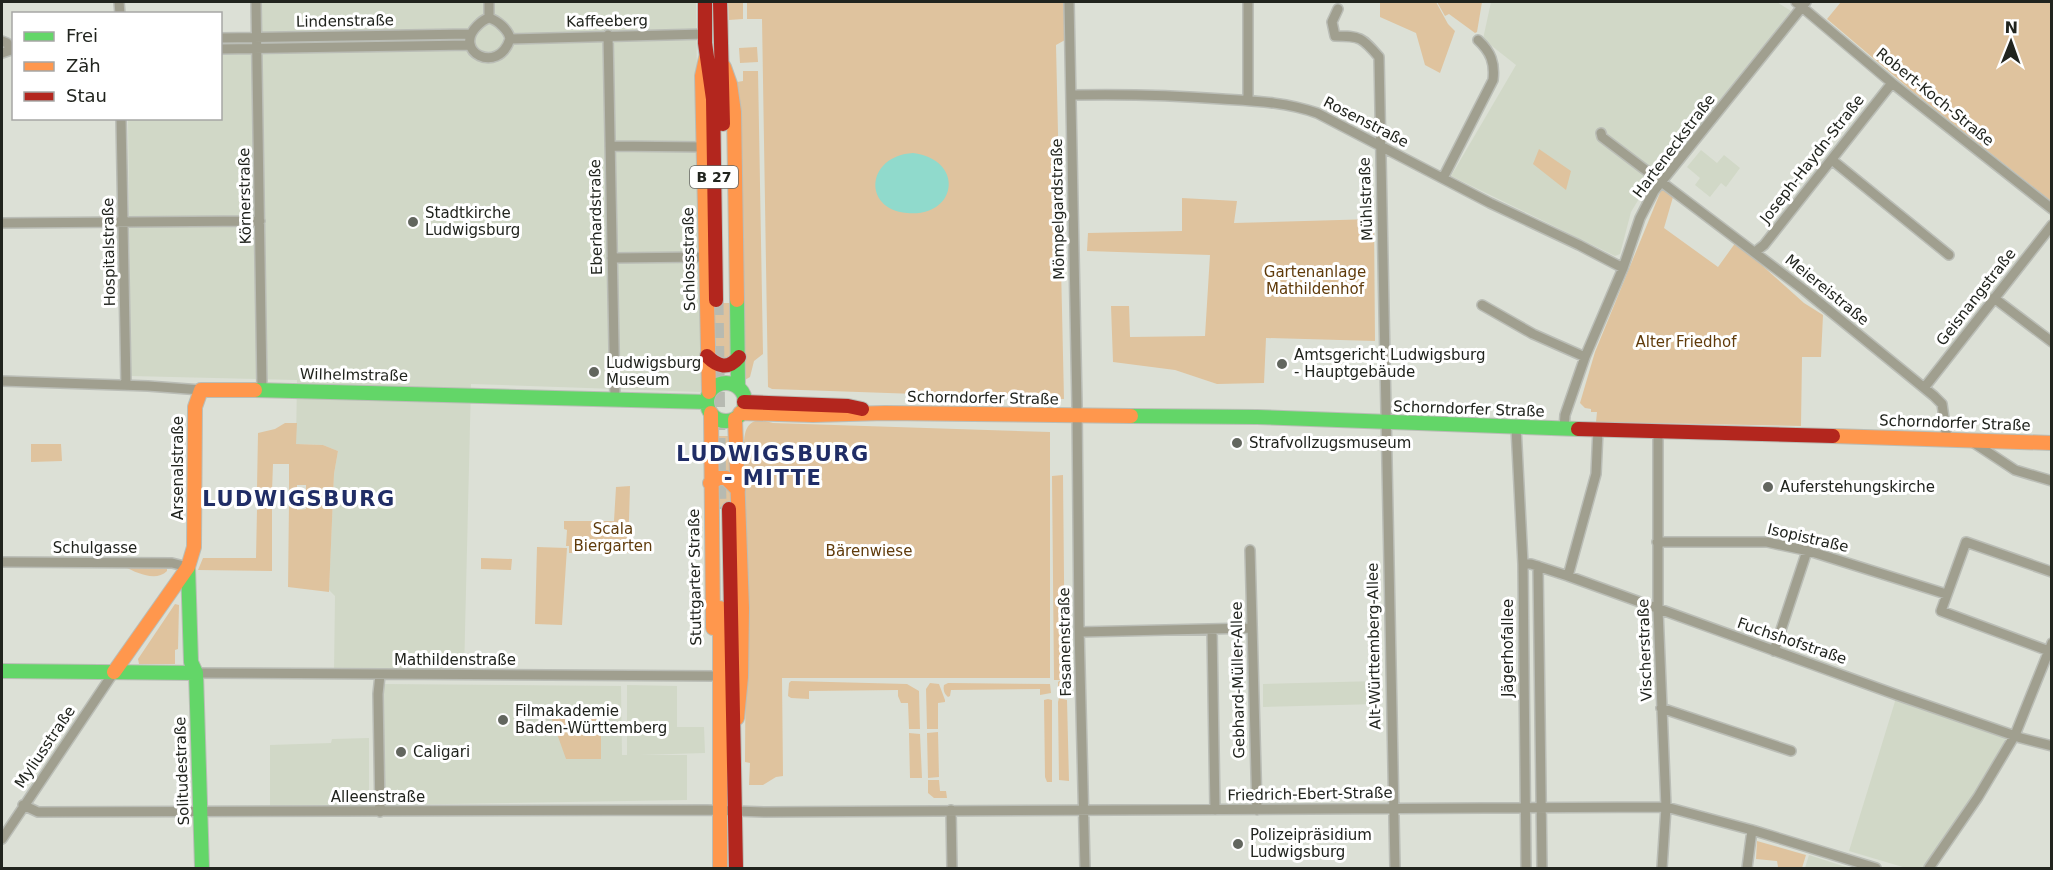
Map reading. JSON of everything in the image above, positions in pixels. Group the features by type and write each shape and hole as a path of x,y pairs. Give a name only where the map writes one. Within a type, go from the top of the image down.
{"main road":[{"name":"Schlossstraße","path":"705,2 705,34 713,99 720,301 723,63 720,2"},
{"name":"Schlossstraße","path":"707,53 702,76 709,403"},
{"name":"Schlossstraße","path":"723,63 730,84 734,112 738,387"},
{"path":"707,356 715,364 724,367 733,364 739,357"},
{"path":"728,383 738,387 743,394 740,411 721,420 709,403 716,385 728,383"},
{"name":"Wilhelmstraße","path":"201,390 262,389 709,403"},
{"name":"Arsenalstraße","path":"188,567 194,547 195,407 196,397 201,390"},
{"name":"Stuttgarter Straße","path":"709,403 713,711 719,740"},
{"name":"Schorndorfer Straße","path":"740,411 806,416 885,413 1257,417 1516,428 2052,443"},
{"name":"Stuttgarter Straße","path":"734,741 741,688 738,490 740,411"},
{"path":"710,483 725,477 731,479 738,490"},
{"name":"Stuttgarter Straße","path":"720,868 719,740 724,509 734,741 736,868"},
{"path":"114,672 188,567"},
{"name":"Solitudestraße","path":"188,567 191,662 196,674 202,868"},
{"path":"174,586 184,584 190,588"},
{"path":"2,671 196,674"}],"street":[{"name":"Körnerstraße","path":"256,2 262,389"},
{"path":"489,2 489,18"},
{"name":"Mömpelgardstraße","path":"1069,2 1077,415"},
{"path":"1248,2 1248,100"},
{"name":"Robert-Koch-Straße","path":"1802,3 1892,83 2052,209"},
{"name":"Harteneckstraße","path":"1564,429 1565,415 1585,357 1623,268 1644,208 1802,3"},
{"name":"Mühlstraße","path":"1338,9 1332,22 1333,34 1335,36 1356,36 1368,44 1379,57 1388,422"},
{"path":"489,18 495,19 510,34 508,44 497,56 490,59 481,57 470,45 470,34 484,19 489,18"},
{"name":"Lindenstraße","path":"222,38 470,34"},
{"name":"Kaffeeberg","path":"510,39 705,34"},
{"name":"Eberhardstraße","path":"608,35 615,399"},
{"path":"1443,178 1493,80 1494,69 1488,48 1478,40"},
{"path":"2,41 12,49 2,53"},
{"name":"Lindenstraße","path":"222,49 470,45"},
{"name":"Joseph-Haydn-Straße","path":"1755,252 1764,245 1892,83"},
{"name":"Rosenstraße","path":"1071,95 1153,94 1278,102 1301,107 1623,268"},
{"name":"Hospitalstraße","path":"121,120 126,385"},
{"name":"Meiereistraße","path":"1601,133 1602,137 1804,290 1924,388 1942,404 1947,439"},
{"path":"610,146 704,147"},
{"path":"1832,160 1949,255"},
{"path":"2,223 260,221"},
{"name":"Geisnangstraße","path":"1924,388 2052,225"},
{"path":"612,258 705,257"},
{"path":"1994,298 2052,342"},
{"path":"1482,305 1533,334 1585,357"},
{"name":"Wilhelmstraße","path":"2,381 201,390"},
{"name":"Fasanenstraße","path":"1077,415 1079,632 1085,868"},
{"name":"Alt-Württemberg-Allee","path":"1388,422 1387,557 1395,868"},
{"name":"Jägerhofallee","path":"1516,428 1523,564 1526,868"},
{"path":"1568,576 1596,474 1598,430"},
{"name":"Vischerstraße","path":"1658,431 1658,610 1666,807 1662,868"},
{"path":"1968,440 2015,470 2052,481"},
{"name":"Isopistraße","path":"1658,542 1767,542 1808,551 1946,594"},
{"path":"1929,868 1978,796 2015,735 2050,647 1941,611 1966,542 2052,572"},
{"name":"Gebhard-Müller-Allee","path":"1250,550 1257,810"},
{"path":"1774,651 1808,551"},
{"name":"Schulgasse","path":"2,562 172,563 188,567"},
{"name":"Fuchshofstraße","path":"1523,564 1538,566 1568,576 1774,651 2052,746"},
{"name":"Jägerhofallee","path":"1538,566 1542,868"},
{"path":"1079,632 1252,628"},
{"path":"1212,629 1215,810"},
{"name":"Myliusstraße","path":"2,838 114,672"},
{"name":"Mathildenstraße","path":"196,674 714,676"},
{"path":"380,675 378,694 380,812"},
{"path":"1661,708 1791,751"},
{"name":"Alleenstraße","path":"23,804 38,813 719,810 735,812"},
{"name":"Friedrich-Ebert-Straße","path":"735,812 1666,807 1752,830 1876,868"},
{"path":"951,810 952,868"},
{"path":"1747,868 1752,830"}],"shaded area":[{"path":"259,2 696,2 701,392 471,384 464,673 334,672 335,596 329,590 334,474 338,451 323,445 296,444 297,380 131,376 128,120 222,120 222,54 261,53"},
{"path":"1491,2 1777,2 1791,11 1660,174 1646,187 1631,212 1620,254 1615,256 1451,176 1516,65 1483,39"},
{"path":"1701,150 1717,163 1724,155 1740,168 1726,187 1721,183 1710,197 1695,185 1700,178 1687,167"},
{"path":"1378,681 1378,704 1263,707 1263,684"},
{"name":"Filmakademie Baden-Württemberg","path":"384,684 621,686 622,755 627,755 627,685 677,686 677,727 704,727 705,753 640,755 687,755 687,800 384,805"},
{"path":"1897,695 2015,735 1925,868 1906,868 1849,851"},
{"path":"369,738 369,800 367,804 270,806 270,745 331,743 332,739"},
{"path":"1809,855 1843,866 1852,868 1805,868"}],"green space":[{"path":"728,2 743,2 743,19 729,20"},
{"path":"747,2 1065,2 1065,40 1056,45 1064,399 772,389 768,387 762,19 747,19"},
{"path":"1380,2 1436,2 1448,24 1455,31 1440,73 1425,65 1416,33 1380,17"},
{"path":"1437,2 1482,2 1477,32 1475,33 1449,14 1445,16"},
{"path":"1841,2 2051,2 2051,201 1912,91 1827,19"},
{"path":"757,47 758,62 740,63 739,48"},
{"path":"713,48 717,48 721,303 734,303 734,356 729,363 716,357 716,327 711,311"},
{"path":"743,71 758,71 763,354 754,361 750,377 743,381 737,82 743,81"},
{"path":"1539,149 1571,171 1566,190 1533,164"},
{"name":"Alter Friedhof","path":"1662,188 1673,197 1664,228 1718,267 1736,242 1804,303 1823,315 1821,357 1802,357 1801,426 1596,422 1597,412 1591,412 1591,409 1585,408 1580,403 1595,352"},
{"name":"Gartenanlage Mathildenhof","path":"1182,198 1237,201 1234,223 1374,219 1375,341 1266,338 1264,383 1217,384 1175,370 1113,362 1111,306 1129,306 1130,337 1205,336 1210,255 1087,251 1088,233 1182,231"},
{"name":"Bärenwiese","path":"761,420 773,423 1050,432 1050,678 782,678 783,776 776,777 763,785 749,785 750,763 745,762 744,442 748,427 753,422"},
{"path":"285,423 297,423 296,444 323,445 338,451 334,474 329,592 288,587 289,503 297,503 297,510 306,509 306,485 297,485 297,492 289,492 289,464 273,464 272,491 257,488 258,433 275,429"},
{"path":"717,436 730,436 731,474 714,474"},
{"path":"31,444 61,444 62,461 31,462"},
{"path":"1063,475 1067,695 1058,694 1058,682 1061,680 1054,680 1052,476"},
{"path":"730,484 736,509 715,509 716,485"},
{"name":"Scala Biergarten","path":"630,486 628,553 569,553 569,546 566,546 567,530 564,529 564,521 614,521 616,487"},
{"path":"272,506 272,571 198,570 203,558 256,558 257,510"},
{"path":"537,547 567,548 562,625 535,624"},
{"path":"481,558 512,559 511,570 481,569"},
{"path":"167,566 167,571 157,576 141,574 125,567"},
{"path":"175,604 179,605 178,649 175,650 175,664 139,664 138,659"},
{"path":"791,681 907,684 919,691 920,729 909,729 908,703 901,703 898,690 809,691 809,699 791,698 788,696"},
{"path":"930,683 939,684 945,700 945,702 938,703 938,729 927,729 926,689"},
{"path":"948,683 1050,684 1051,693 1040,695 1040,689 951,690 948,697 944,685"},
{"path":"1059,698 1067,700 1069,781 1059,780"},
{"path":"1044,700 1052,700 1052,782 1047,782 1045,777"},
{"path":"551,717 601,718 601,759 566,759"},
{"path":"938,732 939,777 928,778 927,733"},
{"path":"909,733 920,734 922,778 910,778"},
{"path":"928,780 939,780 940,791 946,791 947,798 934,798 928,793"},
{"path":"1757,841 1806,855 1802,868 1781,868 1778,867 1777,861 1756,859"}],"water":[{"path":"913,153 930,158 941,166 948,176 949,188 945,198 936,207 924,212 907,213 892,209 882,202 877,193 876,183 879,172 886,163 897,156"}],"tunnel":[{"path":"716,300 719,509"}],"traffic: fast":[{"path":"737,300 738,387"},
{"path":"726,383 739,389 745,402 739,415 726,421 713,415 707,402 713,389 726,383"},
{"path":"255,390 707,402"},
{"path":"1131,416 1257,417 1578,429"},
{"path":"188,567 191,662 196,673 202,868"},
{"path":"2,671 196,673"}],"traffic: slow":[{"path":"706,58 702,76 709,392"},
{"path":"724,67 730,84 734,112 737,300"},
{"path":"114,672 188,567 194,547 195,407 201,390 255,390"},
{"path":"711,413 713,628"},
{"path":"740,413 1131,416"},
{"path":"735,419 742,608 741,677 737,718"},
{"path":"1833,436 2052,443"},
{"path":"710,483 719,478 726,478 738,490"},
{"path":"720,608 720,868"}],"traffic: jam":[{"path":"705,2 705,43 713,99 716,300"},
{"path":"720,2 723,124"},
{"path":"707,356 723,366 731,364 739,357"},
{"path":"744,402 848,406 862,409"},
{"path":"1578,429 1833,436"},
{"path":"729,509 736,868"}],"place":[{"name":"Stadtkirche Ludwigsburg","path":"413,222"},
{"name":"Amtsgericht Ludwigsburg - Hauptgebäude","path":"1282,364"},
{"name":"Ludwigsburg Museum","path":"594,372"},
{"name":"Strafvollzugsmuseum","path":"1237,443"},
{"name":"Auferstehungskirche","path":"1768,487"},
{"name":"Filmakademie Baden-Württemberg","path":"503,720"},
{"name":"Caligari","path":"401,752"},
{"name":"Polizeipräsidium Ludwigsburg","path":"1238,844"}],"district":[{"name":"LUDWIGSBURG - MITTE","path":"773,466"},
{"name":"LUDWIGSBURG","path":"299,499"}]}
